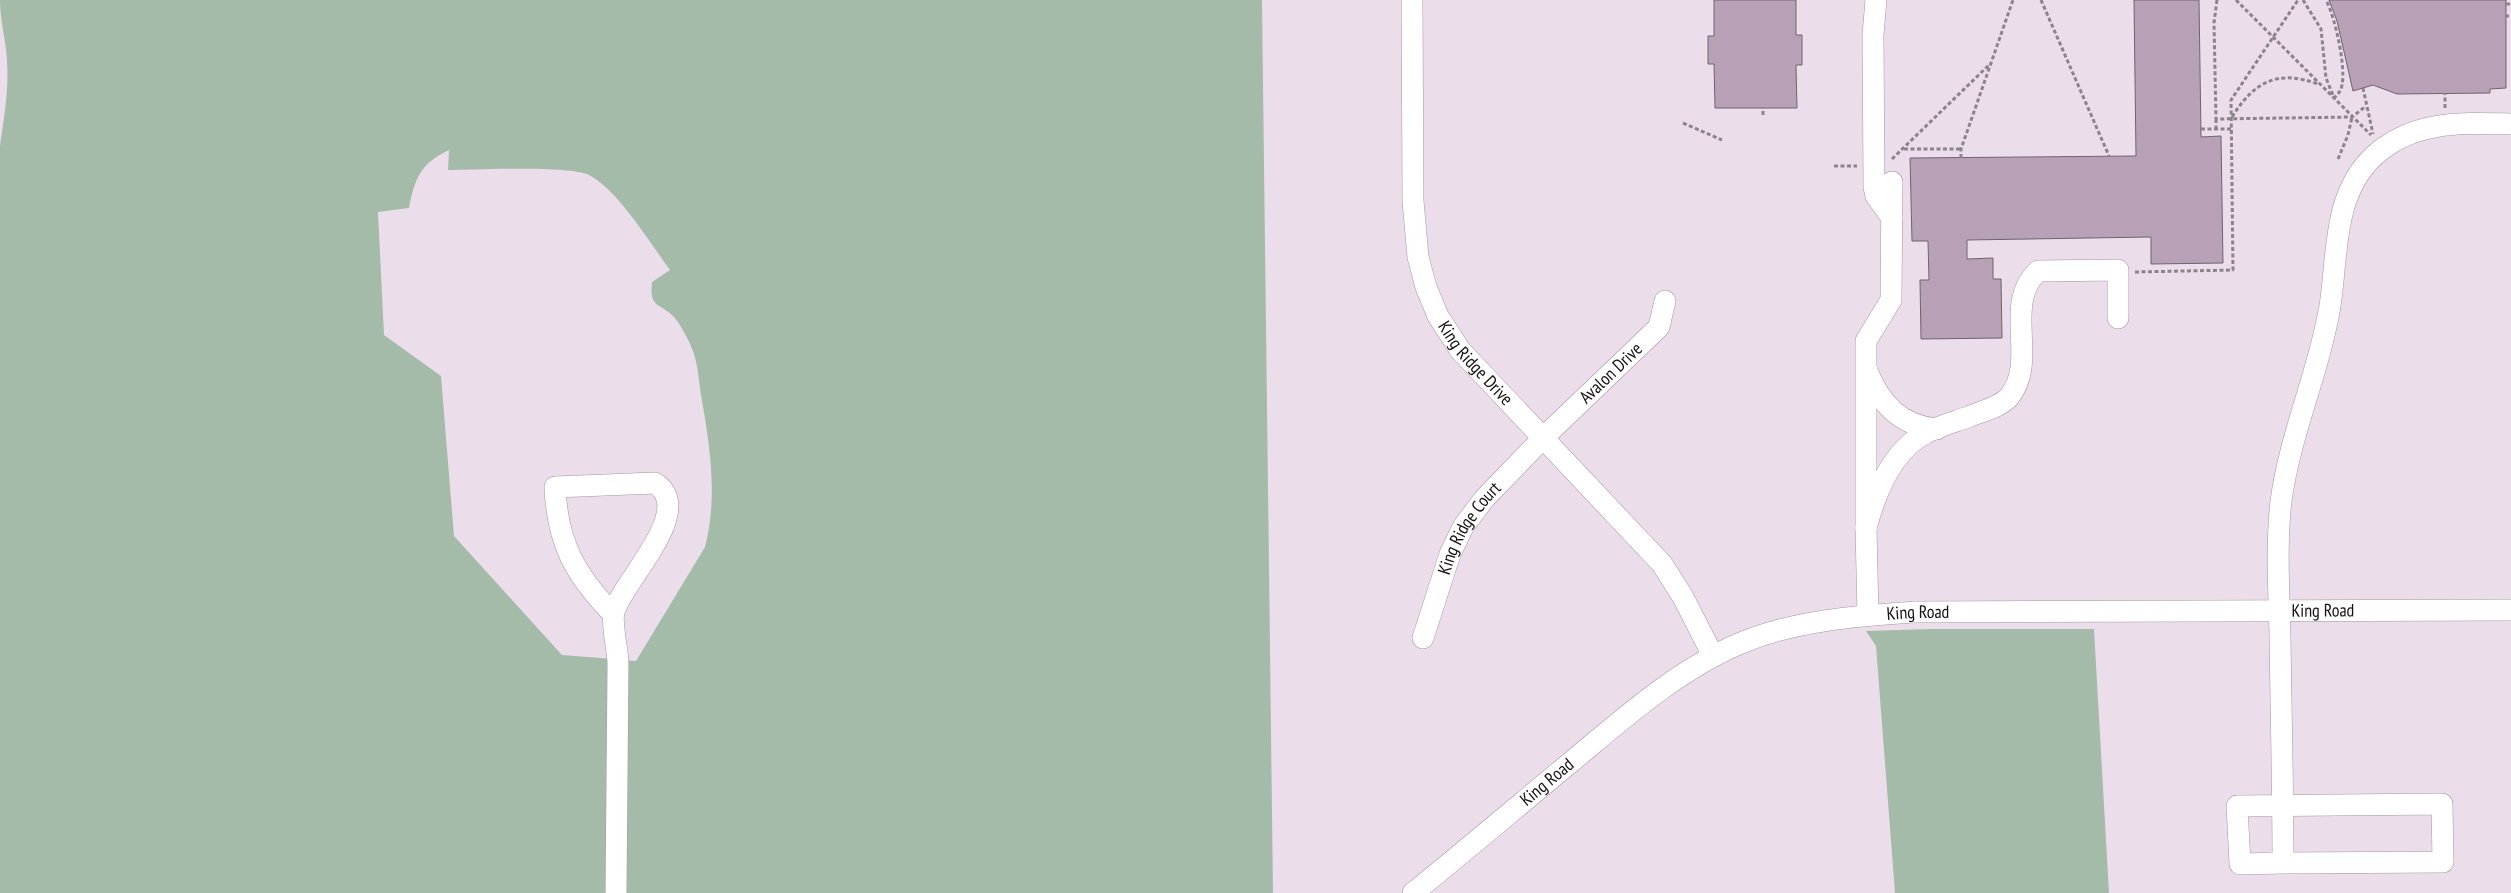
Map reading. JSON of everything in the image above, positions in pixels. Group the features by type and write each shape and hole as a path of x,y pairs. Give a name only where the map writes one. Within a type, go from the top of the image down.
{"street":[{"name":"King Ridge Drive","path":"1412,0 1413,201 1418,257 1426,287 1438,316 1460,350 1662,564 1683,598 1713,656"},
{"path":"1876,0 1873,36 1874,187 1876,196 1892,218"},
{"path":"2284,863 2280,512 2284,480 2329,308 2339,225 2351,187 2374,156 2392,142 2412,132 2433,126 2456,123 2511,124"},
{"path":"1868,615 1866,341 1891,300 1892,182"},
{"path":"1866,528 1879,489 1898,459 1910,445 1925,434 1999,406 2014,390 2021,371 2022,302 2030,278 2038,271 2118,270 2118,318"},
{"name":"Avalon Drive","path":"1544,437 1659,327 1665,301"},
{"path":"1866,367 1873,386 1893,412 1906,422 1922,428 1937,429"},
{"name":"King Ridge Court","path":"1423,638 1450,554 1463,527 1484,499 1544,437"},
{"path":"613,614 579,575 567,552 559,527 555,487 655,483 664,489 669,503 664,523 642,565 622,592 613,614 618,656 616,893"},
{"name":"King Road","path":"1414,893 1664,687 1713,656 1743,642 1800,626 1868,615 1915,612 2511,610"},
{"path":"2442,804 2443,862 2284,863 2240,864 2238,806 2442,804"}],"path":[{"path":"1961,158 1961,149 2013,0"},
{"path":"2041,0 2109,156"},
{"path":"2216,129 2214,23 2217,0"},
{"path":"2236,0 2373,138 2363,88"},
{"path":"2130,272 2233,270 2231,100 2298,0"},
{"path":"2303,0 2320,29 2326,78 2334,98"},
{"path":"2326,0 2336,30 2343,75 2341,90 2334,98"},
{"path":"2506,4 2511,4"},
{"path":"2506,16 2511,16"},
{"path":"1891,161 1990,64"},
{"path":"2231,119 2243,99 2265,82 2292,78 2321,86"},
{"path":"2445,93 2445,109"},
{"path":"2216,119 2352,116 2366,106"},
{"path":"1763,115 1764,108"},
{"path":"2338,159 2348,135 2352,116"},
{"path":"1683,123 1722,140"},
{"path":"2201,129 2231,129"},
{"path":"1903,149 1961,149"},
{"path":"1834,166 1860,166"}],"green space":[{"path":"0,0 1262,0 1273,893 622,893 622,660 636,661 705,547 709,528 712,490 710,452 693,350 676,320 669,312 657,304 652,297 652,282 670,270 633,218 600,182 589,175 562,170 448,170 449,150 431,161 420,173 409,208 378,212 384,335 441,376 454,536 562,655 613,659 612,893 0,893 0,146 6,103 7,72"},
{"path":"2094,629 2109,893 1895,893 1876,646 1866,631"}],"building":[{"path":"1714,0 1796,0 1796,35 1802,35 1802,65 1796,65 1797,108 1715,108 1714,64 1708,64 1708,36 1714,36"},
{"path":"2134,0 2199,0 2201,137 2221,136 2223,263 2151,264 2151,237 1967,240 1967,259 1993,258 1993,279 2001,279 2002,338 1921,339 1920,280 1929,280 1928,241 1912,241 1910,158 2136,156"},
{"path":"2329,0 2506,0 2506,88 2490,89 2490,93 2397,94 2373,85 2353,91 2337,21"}]}
